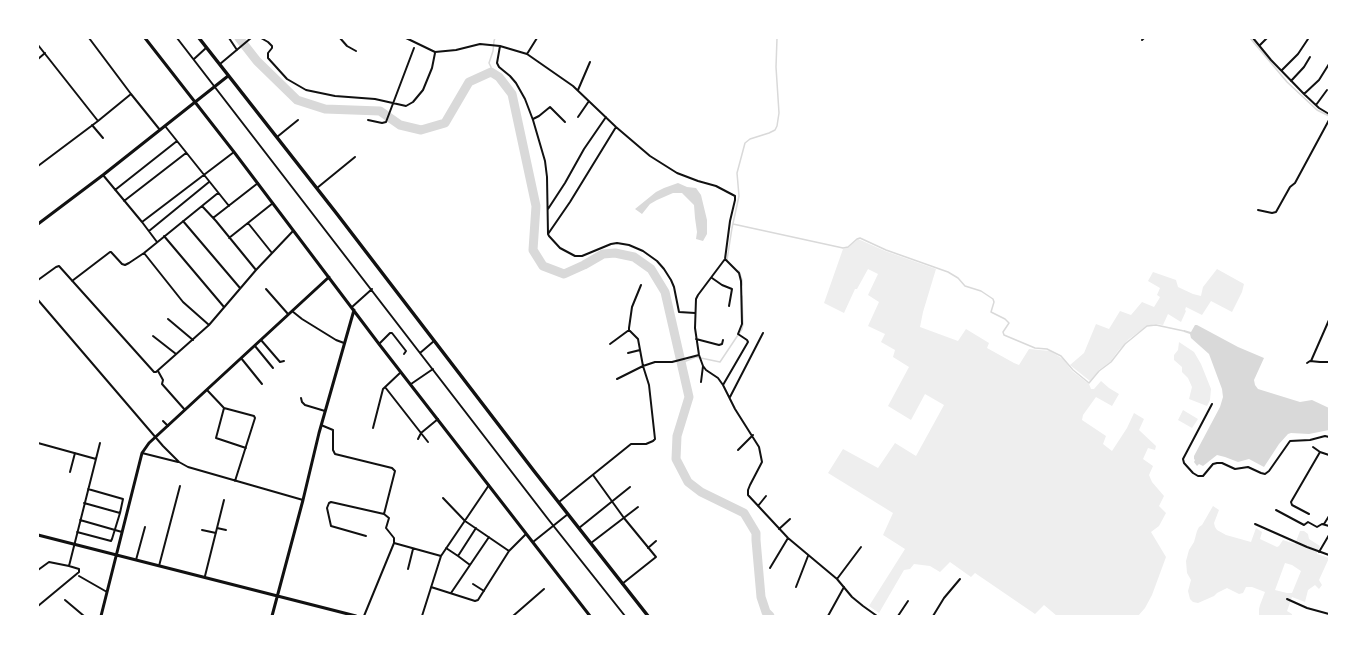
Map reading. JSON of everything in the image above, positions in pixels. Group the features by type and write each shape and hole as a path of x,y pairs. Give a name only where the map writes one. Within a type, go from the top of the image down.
{"main road":[{"path":"145,38 196,102 379,344 590,616"},
{"path":"198,38 648,616"},
{"path":"38,224 103,175 228,76"},
{"path":"101,616 142,453 155,438 206,390 329,277"},
{"path":"272,616 303,500 312,459 353,308"},
{"path":"38,535 116,556 205,576 356,616"}],"street":[{"path":"90,38 131,94 160,130"},
{"path":"177,38 432,369 625,616"},
{"path":"229,38 237,50"},
{"path":"219,64 251,38"},
{"path":"261,38 272,46 268,53 268,58 287,79 306,90 335,96 376,99 406,106 419,97 429,79 435,52"},
{"path":"340,38 347,46 356,51"},
{"path":"406,38 435,52 456,50 480,44 515,49 527,54 578,90 642,150 676,173 716,186 735,196 725,259 697,297 694,328 699,355 706,370 718,378 723,385 743,422 760,447 762,459 760,466 752,479 748,490 748,495 779,530 837,579 860,604 877,616"},
{"path":"527,54 536,38"},
{"path":"1253,38 1291,81 1316,105 1329,114"},
{"path":"1260,45 1267,38"},
{"path":"1282,70 1298,54 1308,39"},
{"path":"38,45 98,121"},
{"path":"500,46 497,63 499,67 516,82 525,99 533,119 545,160 547,177 548,234 560,248 575,256 582,256 617,243 629,245 643,251 658,261 671,280 674,287 679,312 695,313"},
{"path":"194,59 206,48"},
{"path":"368,120 382,123 386,122 414,48"},
{"path":"38,59 44,53"},
{"path":"1291,81 1310,57"},
{"path":"578,90 590,62"},
{"path":"1304,94 1319,80 1329,64"},
{"path":"1316,105 1327,90"},
{"path":"38,166 131,94"},
{"path":"578,116 589,101"},
{"path":"533,119 550,107 565,122"},
{"path":"547,210 584,149 606,117"},
{"path":"276,138 298,120"},
{"path":"1258,210 1272,213 1276,212 1290,187 1295,183 1329,120"},
{"path":"92,125 103,138"},
{"path":"165,126 229,206"},
{"path":"548,234 570,202 616,127"},
{"path":"115,190 177,141"},
{"path":"142,222 234,152"},
{"path":"124,201 186,153"},
{"path":"316,189 355,157"},
{"path":"103,175 157,242"},
{"path":"149,231 209,182"},
{"path":"213,218 258,183"},
{"path":"72,281 110,252 112,252 122,264 125,265 144,253 218,193"},
{"path":"229,238 273,203"},
{"path":"202,206 256,270"},
{"path":"183,221 240,288"},
{"path":"248,223 272,253"},
{"path":"38,280 57,266 154,372 158,371 209,325 256,270 294,231"},
{"path":"164,236 224,307"},
{"path":"144,253 183,302 209,325"},
{"path":"723,385 748,342 738,334 742,324 741,281 739,273 725,259"},
{"path":"712,277 722,285 732,289 729,306"},
{"path":"610,344 629,330 632,307 641,285"},
{"path":"266,289 288,314"},
{"path":"353,308 371,290"},
{"path":"38,300 155,438 179,462"},
{"path":"292,311 336,340 344,343"},
{"path":"168,319 192,340"},
{"path":"1311,361 1329,320"},
{"path":"559,502 631,444 645,444 654,440 655,435 649,385 643,366 638,340 629,330"},
{"path":"379,344 390,333 392,333 406,351 404,354"},
{"path":"730,397 763,333"},
{"path":"153,336 176,354"},
{"path":"696,339 720,345 723,340"},
{"path":"261,340 280,362 284,361"},
{"path":"420,353 434,341"},
{"path":"255,346 273,368"},
{"path":"628,353 640,350"},
{"path":"617,379 643,366 655,362 672,362 699,355"},
{"path":"241,358 262,384"},
{"path":"1307,363 1311,361 1329,362"},
{"path":"701,382 703,366"},
{"path":"411,384 432,369"},
{"path":"158,371 163,380 162,384 185,410"},
{"path":"374,428 382,391 401,372"},
{"path":"385,387 428,442"},
{"path":"206,390 224,408 255,416 235,481"},
{"path":"301,398 305,405 325,411"},
{"path":"1212,404 1183,459 1188,468 1198,476 1203,476 1213,464 1217,463 1222,463 1235,469 1248,467 1265,474 1270,471 1290,441 1310,440 1325,436 1329,437"},
{"path":"224,408 216,438 246,448"},
{"path":"418,439 421,433 438,419"},
{"path":"163,421 168,426"},
{"path":"321,425 332,430 333,450 336,454 395,471 384,514"},
{"path":"738,450 753,435"},
{"path":"38,443 96,459"},
{"path":"69,566 100,443"},
{"path":"1313,448 1329,455"},
{"path":"1309,514 1292,505 1291,502 1320,452"},
{"path":"70,472 75,453"},
{"path":"142,453 179,462 188,467 303,500"},
{"path":"593,475 655,558 622,584"},
{"path":"422,616 441,556 489,485"},
{"path":"159,566 180,486"},
{"path":"579,528 630,487"},
{"path":"77,532 110,541 120,513 123,499 88,489"},
{"path":"758,506 766,496"},
{"path":"443,498 465,520 509,551"},
{"path":"205,576 224,500"},
{"path":"84,502 120,513"},
{"path":"364,616 394,544 394,538 386,528 388,516 331,502 329,503 327,508 331,526 366,536"},
{"path":"591,544 638,507"},
{"path":"1276,510 1304,525 1308,522 1318,527 1321,524 1324,524 1329,516"},
{"path":"532,542 568,514"},
{"path":"779,530 790,519"},
{"path":"80,520 122,532"},
{"path":"1255,524 1329,555"},
{"path":"1324,524 1329,526"},
{"path":"136,560 145,527"},
{"path":"217,528 226,530"},
{"path":"458,556 476,528"},
{"path":"202,530 216,533"},
{"path":"431,588 476,601 478,600 509,551 527,534"},
{"path":"1319,552 1329,535"},
{"path":"451,593 488,537"},
{"path":"770,568 788,538"},
{"path":"648,548 656,541"},
{"path":"394,544 441,556"},
{"path":"837,579 861,547"},
{"path":"446,548 470,565"},
{"path":"408,569 413,549"},
{"path":"796,587 808,556"},
{"path":"38,570 49,562 79,569 79,572 38,606"},
{"path":"79,576 107,592"},
{"path":"933,616 944,598 960,579"},
{"path":"473,584 484,591"},
{"path":"828,616 844,587"},
{"path":"513,616 544,588"},
{"path":"1287,599 1307,608 1329,614"},
{"path":"65,600 84,616"},
{"path":"898,616 908,601"}],"shaded area":[{"path":"678,183 687,187 696,188 701,195 707,220 707,234 703,241 696,239 697,232 694,205 682,193 673,193 657,200 650,204 642,214 635,209 656,192"},
{"path":"858,239 885,251 936,269 920,327 958,341 966,329 989,343 987,348 1019,365 1029,349 1050,351 1063,359 1072,371 1089,384 1091,389 1094,389 1101,381 1119,394 1112,406 1096,397 1083,415 1082,420 1106,436 1103,444 1112,451 1127,428 1134,413 1144,419 1139,430 1156,446 1155,450 1148,448 1143,459 1153,466 1149,475 1152,482 1164,496 1159,506 1166,513 1159,526 1151,532 1166,557 1152,595 1145,608 1138,616 1057,616 1044,605 1035,614 975,573 971,577 950,562 940,572 930,566 914,564 910,569 904,570 879,613 869,606 905,549 883,535 893,513 828,473 843,449 878,468 895,443 916,456 944,405 925,394 911,420 888,406 909,367 893,357 895,350 881,342 885,334 868,326 879,302 868,295 878,274 868,269 857,289 855,289 844,313 824,303 843,249 849,247"},
{"path":"1217,269 1244,284 1242,292 1232,312 1211,301 1202,315 1186,307 1186,311 1181,322 1168,314 1163,325 1156,324 1147,326 1129,339 1110,362 1099,370 1090,381 1070,365 1084,353 1096,324 1109,329 1120,311 1131,315 1142,302 1154,307 1160,297 1157,295 1160,288 1148,281 1153,272 1176,280 1178,287 1201,296 1203,287"},
{"path":"1195,325 1238,347 1264,358 1254,380 1258,389 1300,402 1312,400 1329,408 1329,430 1309,434 1288,434 1279,444 1264,467 1249,459 1238,462 1217,455 1203,466 1199,464 1197,466 1194,462 1194,456 1220,407 1223,397 1222,389 1209,354 1191,338 1190,334 1184,332 1184,330 1191,332"},
{"path":"1179,342 1194,352 1201,364 1211,389 1210,400 1207,406 1189,399 1192,387 1188,378 1182,372 1182,367 1174,360 1174,355 1178,350"},
{"path":"1183,410 1198,419 1192,428 1178,420"},
{"path":"1213,506 1219,510 1214,523 1217,530 1226,535 1251,542 1256,528 1262,532 1260,539 1277,547 1283,540 1295,544 1300,531 1304,531 1308,534 1309,539 1320,546 1317,554 1329,558 1319,580 1322,585 1319,589 1315,585 1308,590 1305,602 1292,597 1287,611 1292,614 1292,616 1259,616 1260,605 1265,592 1252,587 1246,587 1243,593 1239,594 1227,588 1198,603 1193,602 1190,599 1188,591 1191,580 1187,573 1186,561 1197,531","holes":["1285,563 1292,565 1301,571 1292,593 1275,590"]}],"waterway":[{"path":"239,38 257,61 297,100 325,109 380,111 400,125 421,130 445,123 469,82 491,72 499,77 512,94 536,206 533,250 543,266 564,274 603,254 615,253 634,257 651,269 665,292 689,397 677,436 676,459 688,482 701,492 744,513 756,533 761,597 766,612 770,616"},
{"path":"491,72 489,63 495,38"},
{"path":"727,260 739,196 737,173 745,143 750,139 775,130 777,126 779,113 776,67 777,38"},
{"path":"1250,38 1287,82 1317,110 1329,116"},
{"path":"733,224 843,248 848,247 860,238 886,250 948,272 958,278 965,286 981,291 993,299 994,302 991,312 1005,319 1009,323 1003,332 1004,335 1035,348 1047,349 1061,356 1073,370 1089,383 1099,371 1111,362 1125,344 1147,326 1156,325 1184,331"},
{"path":"739,271 742,285"},
{"path":"681,363 696,357 720,362 742,329 742,296"}]}
